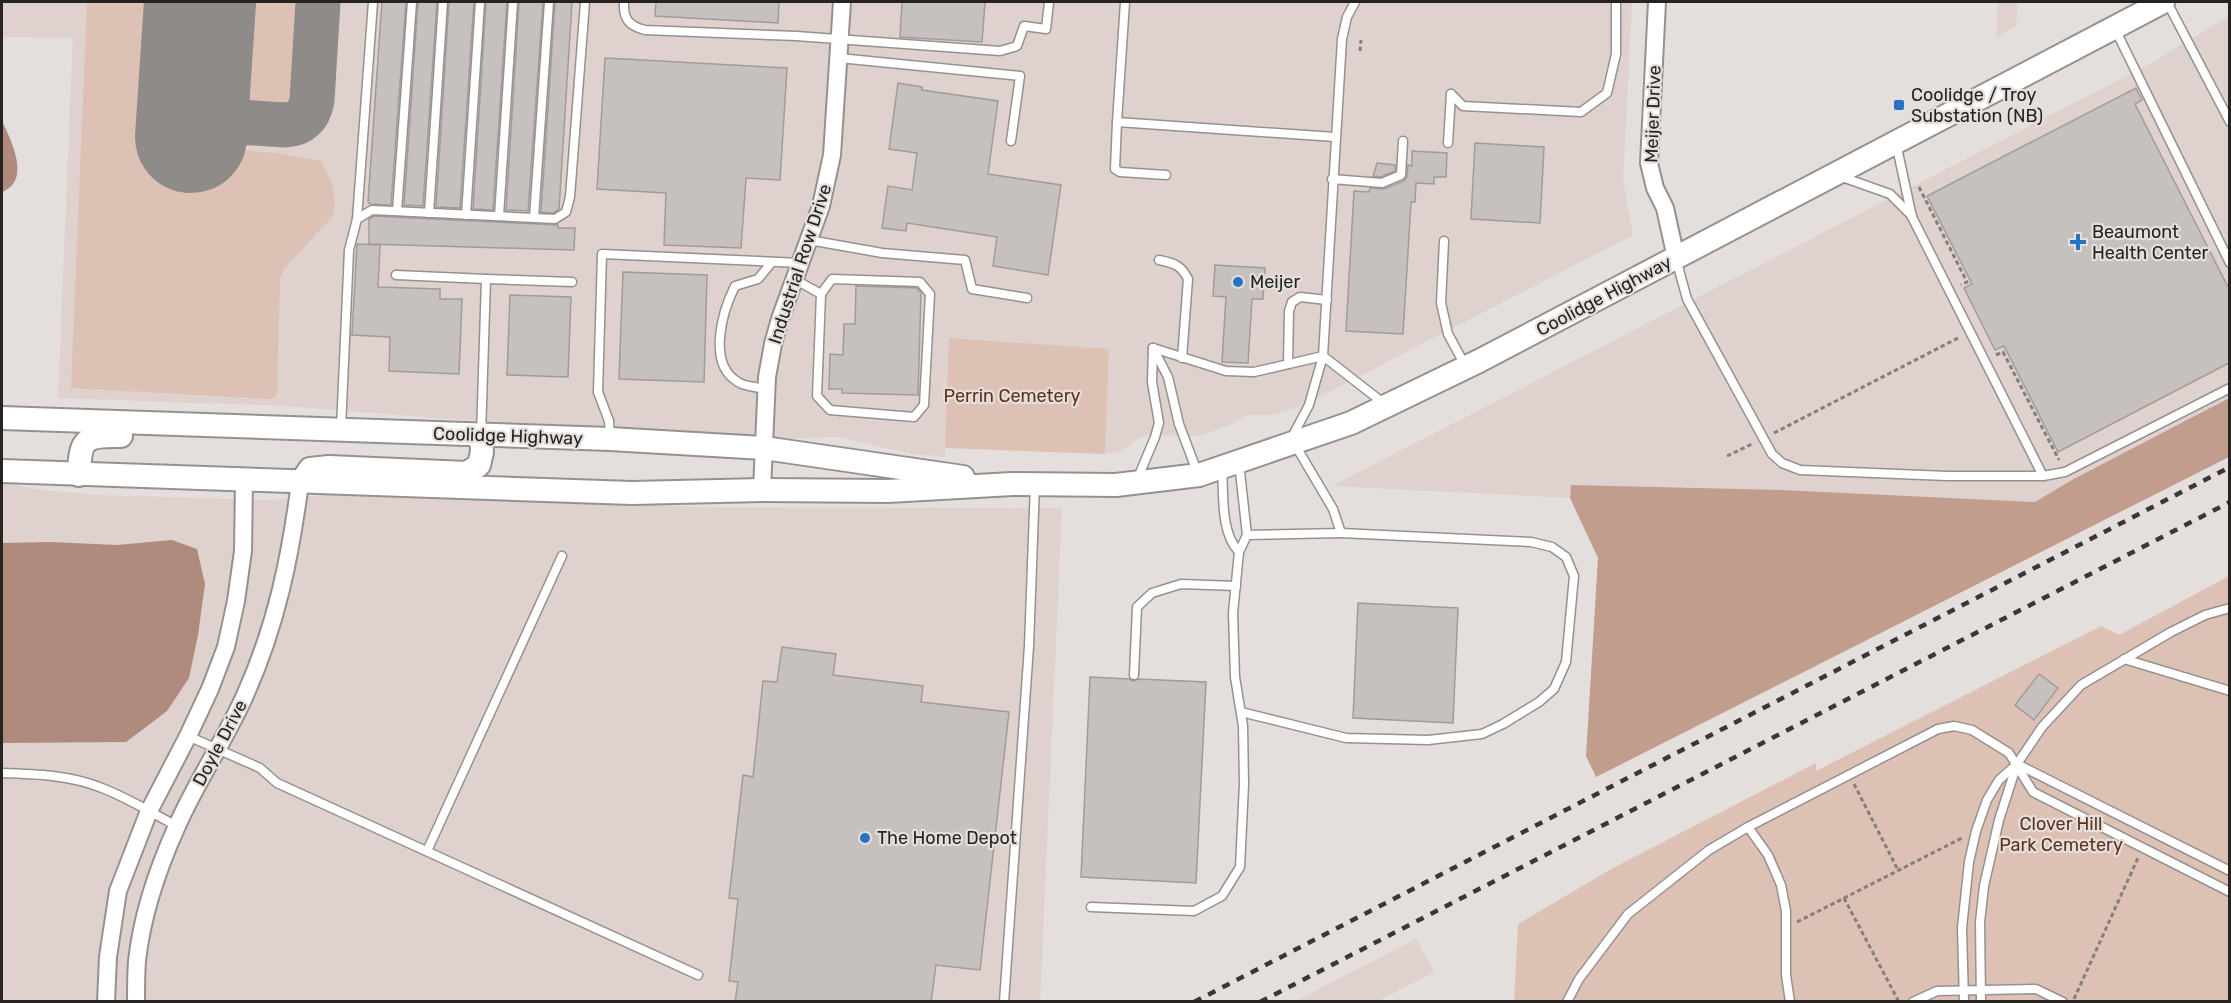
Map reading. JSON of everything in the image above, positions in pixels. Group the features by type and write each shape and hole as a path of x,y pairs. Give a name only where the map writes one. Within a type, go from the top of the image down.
{"main road":[{"name":"Coolidge Highway","path":"2,418 610,439 764,448 1012,483 1136,483 1199,475 1351,423 1466,367 2165,2"},
{"path":"79,475 79,456 85,444 93,436 193,438 216,427"},
{"path":"300,483 310,469 329,467 467,473 479,465 482,452 481,435"},
{"name":"Coolidge Highway","path":"2,471 632,493 762,490 888,491 1012,483"}],"street":[{"name":"Industrial Row Drive","path":"762,490 766,389 773,344 821,206 832,155 842,2"},
{"name":"Meijer Drive","path":"1657,2 1649,163 1655,188 1665,208 1676,258"},
{"name":"Doyle Drive","path":"106,1002 108,957 118,891 148,811 188,736 210,689 225,647 236,601 243,551 244,481"},
{"name":"Doyle Drive","path":"135,1002 137,960 151,895 177,826 246,695 263,651 274,618 291,549 300,483"}],"lane":[{"path":"342,431 350,250 357,219 373,2"},
{"path":"397,211 412,2"},
{"path":"429,213 443,2"},
{"path":"466,214 480,2"},
{"path":"499,216 513,2"},
{"path":"534,218 549,2"},
{"path":"357,219 372,210 555,219 566,213 570,197 585,2"},
{"path":"624,2 627,21 632,26 645,30 840,39 1000,51 1017,46 1024,26 1046,29 1050,2"},
{"path":"1125,2 1115,169 1120,172 1166,175"},
{"path":"1341,533 1333,509 1290,445 1309,405 1323,356 1342,39 1347,17 1355,2"},
{"path":"1448,143 1451,94 1463,106 1581,112 1607,93 1616,54 1616,2"},
{"path":"2165,2 2229,122"},
{"path":"2114,27 2229,263"},
{"path":"839,58 1020,76 1011,141"},
{"path":"1117,122 1335,136"},
{"path":"1332,179 1382,183 1401,175 1403,141"},
{"path":"1896,143 1912,217 2043,476"},
{"path":"1835,175 1890,194 1912,217"},
{"path":"809,240 882,253 965,260 972,289 1027,298"},
{"path":"1444,241 1441,303 1448,334 1466,367"},
{"path":"610,439 609,421 598,392 602,254 772,262 797,271 821,294 817,396 830,410 914,417 924,405 930,294 920,282 832,279 821,294"},
{"path":"1676,258 1687,299 1772,454 1782,463 1800,470 1947,476 2043,476 2065,472 2229,388"},
{"path":"1159,260 1174,263 1182,268 1188,279 1182,358"},
{"path":"766,389 739,383 725,371 720,355 721,332 728,299 735,286 758,279 772,262"},
{"path":"396,275 572,282"},
{"path":"481,435 486,279"},
{"path":"1288,364 1289,311 1292,302 1300,297 1327,300"},
{"path":"1153,348 1226,371 1254,372 1323,356"},
{"path":"1153,348 1168,377 1179,424 1199,475"},
{"path":"1136,483 1159,423 1152,382 1153,348"},
{"path":"1323,356 1387,405"},
{"path":"1091,907 1194,911 1222,896 1240,867 1244,784 1243,726 1235,677 1233,613 1239,552 1247,534 1230,465"},
{"path":"1230,465 1226,528 1231,544 1239,552"},
{"path":"1004,1002 1029,646 1035,484"},
{"path":"1240,712 1346,738 1428,740 1482,734 1539,702 1554,688 1566,662 1574,576 1566,557 1552,547 1531,542 1341,533 1247,534"},
{"path":"427,851 562,556"},
{"path":"1134,675 1137,607 1152,593 1181,584 1236,586"},
{"path":"1964,1002 1963,916 1969,862 1976,831 1987,800 1999,780 2017,764 2042,727 2081,685 2205,615 2229,608"},
{"path":"2124,659 2229,691"},
{"path":"1567,1002 1579,979 1628,914 1709,850 1748,827 1938,729 1954,726 1972,730 2009,753 2033,792 2229,892"},
{"path":"188,736 260,768 277,783 698,975"},
{"path":"2017,764 2229,871"},
{"path":"1981,1002 1979,992 1980,922 1984,886 1999,820 2017,764"},
{"path":"2,773 46,775 86,782 123,797 177,826"},
{"path":"1748,827 1768,855 1781,885 1786,911 1784,928 1786,975 1790,1002"},
{"path":"1913,1002 1937,991 1979,992 2036,989 2063,1002"}],"path":[{"path":"1360,51 1361,40"},
{"path":"1916,181 1967,282 1959,286"},
{"path":"1727,456 1958,338"},
{"path":"1990,346 1996,356 2003,352 2065,472"},
{"path":"1849,775 1898,870"},
{"path":"1784,928 1976,831"},
{"path":"2072,1002 2143,848"},
{"path":"1844,898 1899,1002"}],"shaded area":[{"path":"2,2 1632,2 1623,180 1633,235 1300,407 1271,415 1246,415 1230,425 1199,436 1147,435 1137,439 1121,452 1105,454 1109,349 950,338 945,457 912,454 839,437 727,441 285,406 58,398 73,38 2,37"},
{"path":"1998,2 2018,2 2016,26 1996,37"},
{"path":"2229,16 2229,397 2035,502 1571,485 1570,498 1332,486 2148,65"},
{"path":"2,121 14,149 18,170 11,187 2,192"},
{"path":"2229,398 2229,457 1596,777 1586,756 1598,558 1570,498 1571,485 1781,490 2035,502 2072,480"},
{"path":"2,482 35,489 96,495 271,500 338,494 704,507 1062,508 1040,1001 2,1002"},
{"path":"172,540 197,549 205,584 189,678 167,711 126,742 2,743 2,543 50,542 117,545"},
{"path":"1416,939 1434,972 1378,1001 1296,1001"}],"green space":[{"path":"87,2 175,2 166,142 284,154 321,161 332,184 335,203 333,216 284,269 280,280 277,394 275,398 71,388"},
{"path":"223,2 309,2 305,69 296,108 257,113 220,106 217,103"},
{"name":"Perrin Cemetery","path":"949,338 1109,349 1105,454 945,448"},
{"name":"Clover Hill Park Cemetery","path":"2229,576 2229,1001 1514,1002 1518,924 1613,868 1816,763 1816,771 2101,626 2119,635"}],"building":[{"path":"382,2 406,2 391,205 368,202"},
{"path":"418,2 437,2 423,206 404,205"},
{"path":"449,2 474,2 460,208 436,207"},
{"path":"486,2 507,2 493,210 473,209"},
{"path":"519,2 543,2 528,211 506,210"},
{"path":"555,2 572,2 559,209 553,213 541,212"},
{"path":"656,2 779,2 778,23 655,16"},
{"path":"902,2 985,2 982,42 900,37"},
{"path":"605,58 787,68 780,180 746,178 741,248 664,245 666,193 597,189"},
{"path":"898,83 922,87 922,90 998,101 988,174 1061,185 1048,275 993,266 997,237 907,223 906,231 882,228 888,186 912,190 917,153 889,149"},
{"name":"Beaumont Health Center","path":"2136,88 2142,100 2135,104 2229,289 2229,363 2058,452 2004,346 1995,350 1964,288 1972,284 1927,196"},
{"path":"1475,143 1544,147 1540,223 1471,219"},
{"path":"1412,151 1447,153 1446,177 1434,177 1434,184 1416,183 1415,202 1411,202 1403,334 1346,331 1354,191 1369,192 1370,188 1384,189 1404,181 1408,165 1412,166"},
{"path":"1377,163 1395,165 1395,171 1381,177 1373,176"},
{"path":"374,216 558,225 558,228 575,228 574,250 369,244 369,219"},
{"path":"357,244 380,245 378,287 440,289 440,299 462,299 459,374 389,371 390,337 352,335"},
{"path":"1215,265 1265,268 1263,299 1252,299 1248,363 1222,362 1226,297 1213,296"},
{"path":"623,272 707,275 704,382 619,379"},
{"path":"856,286 917,288 921,293 918,395 842,393 842,389 829,389 830,354 843,355 844,324 855,324"},
{"path":"510,295 571,297 568,377 507,375"},
{"path":"1358,603 1458,608 1453,723 1353,718"},
{"name":"The Home Depot","path":"782,647 836,654 833,675 923,686 921,702 1009,712 980,970 936,965 931,1002 735,1002 738,982 729,981 738,899 729,898 743,775 753,777 763,681 777,682"},
{"path":"2039,674 2058,688 2034,720 2015,705"},
{"path":"1090,677 1133,681 1139,679 1206,682 1196,883 1081,877"}],"taxiway":[{"path":"192,119 285,125 300,121 309,111 312,100 318,2"}],"runway":[{"path":"191,137 200,2"}],"railway":[{"path":"1194,1002 2230,467"},
{"path":"1260,1002 2230,502"}],"place":[{"name":"Coolidge / Troy Substation (NB)","path":"1899,105"},
{"name":"Beaumont Health Center","path":"2078,242"},
{"name":"Meijer","path":"1238,282"},
{"name":"The Home Depot","path":"865,838"}]}
